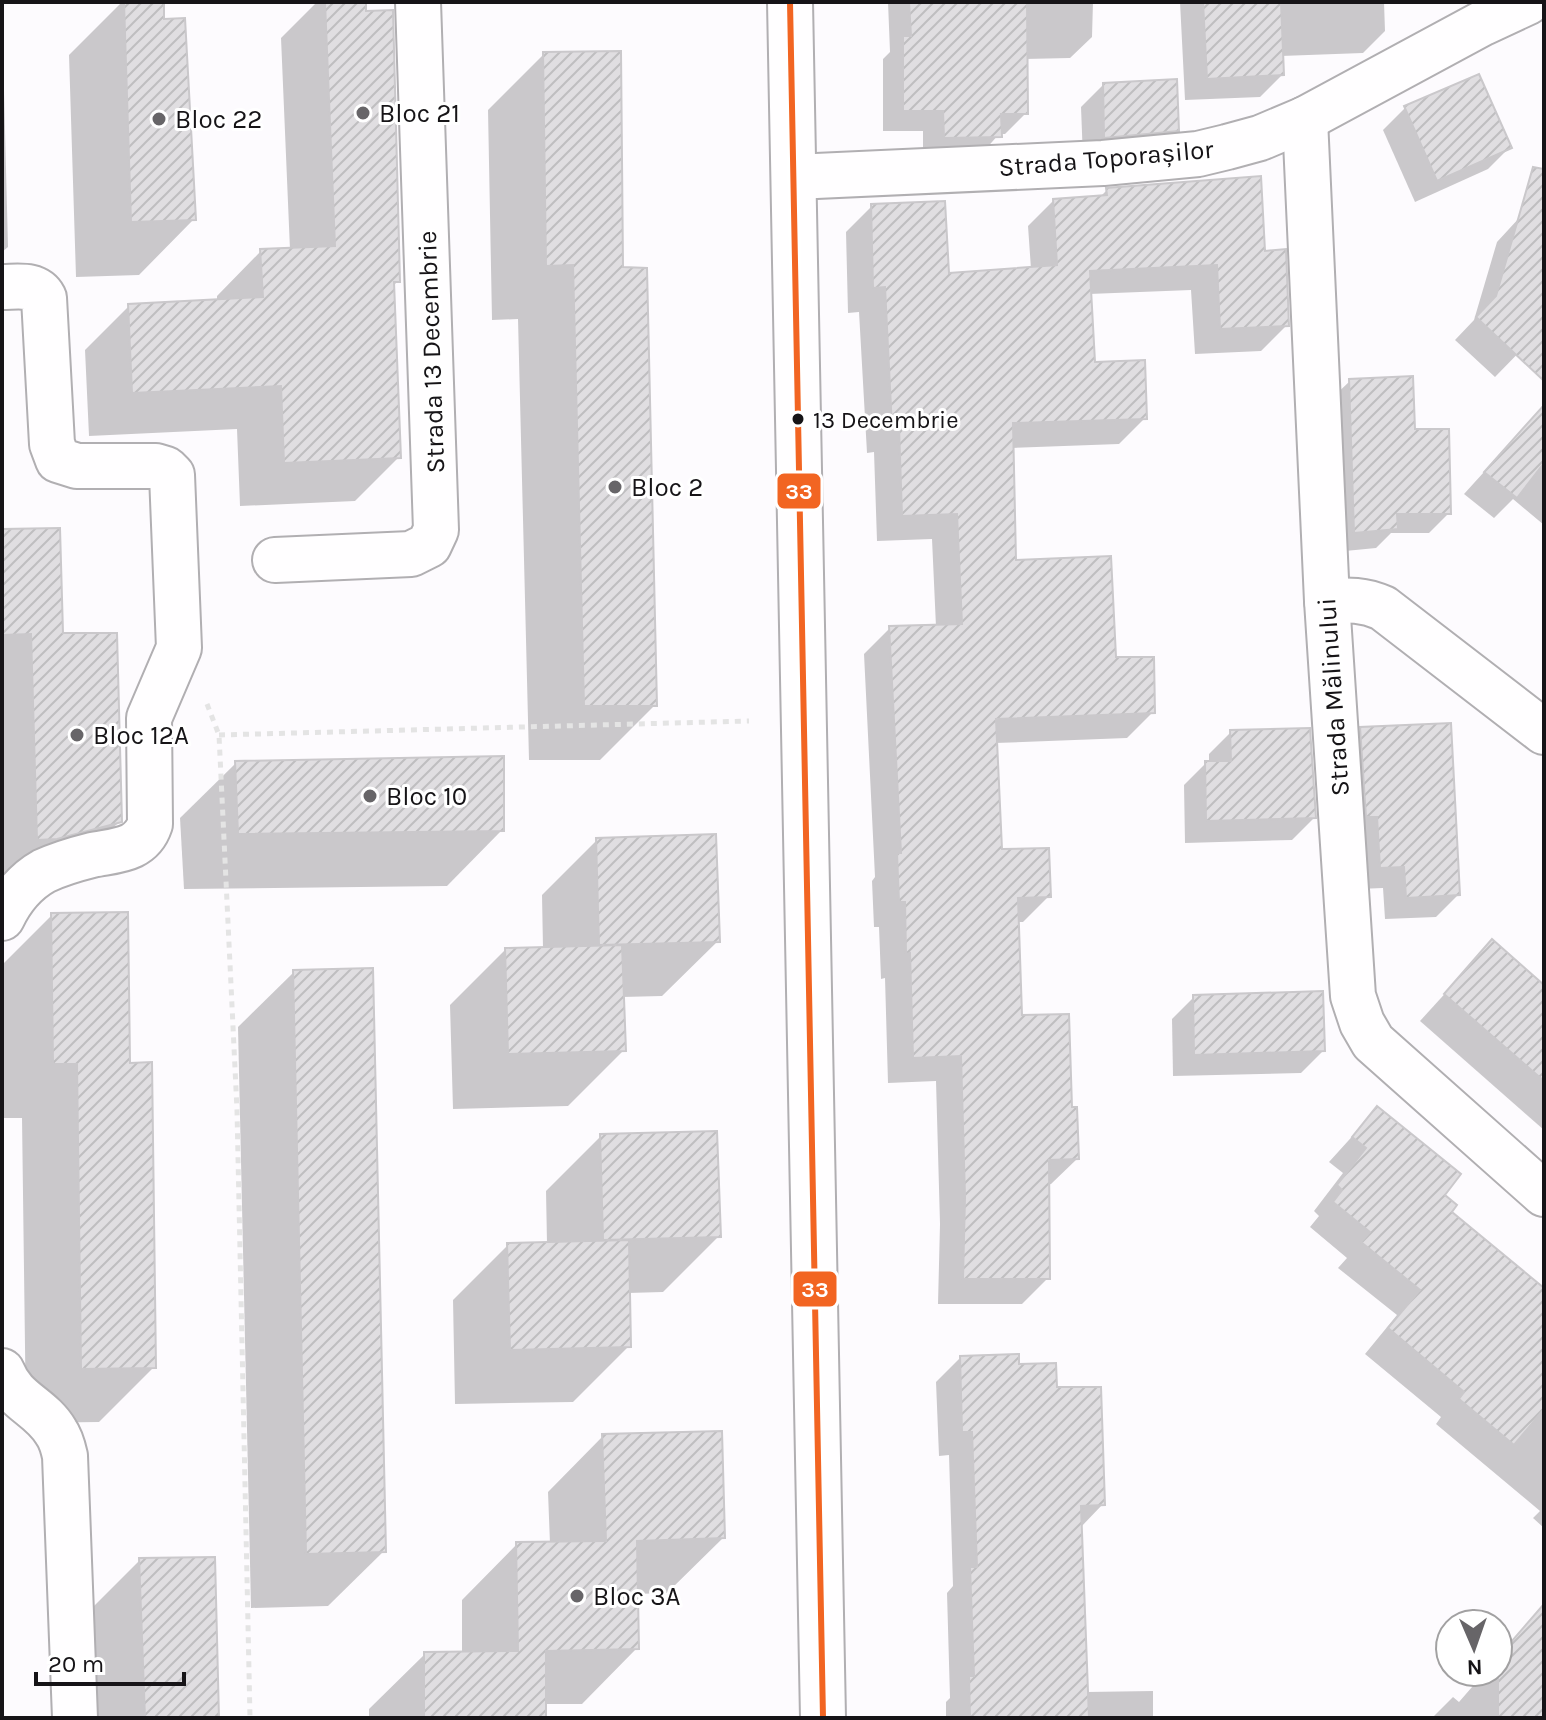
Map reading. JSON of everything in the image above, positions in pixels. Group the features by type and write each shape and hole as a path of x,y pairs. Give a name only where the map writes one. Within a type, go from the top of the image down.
{"street":[{"name":"Strada 13 Decembrie","path":"275,560 411,554 429,545 436,530 418,2"},
{"path":"790,2 823,1718"},
{"name":"Strada Toporașilor","path":"794,177 1103,163 1198,154 1260,138 1305,119 1528,2"},
{"name":"Strada Mălinului","path":"1305,119 1327,601 1353,996 1362,1023 1373,1042 1544,1194"},
{"path":"2,287 33,287 44,298 52,444 58,460 77,466 160,466 172,475 179,633 174,664 149,718 150,824 146,834 130,847 70,861 47,870 22,888 2,918"},
{"path":"1327,601 1353,599 1383,608 1544,732"},
{"path":"2,1371 17,1396 56,1430 65,1456 75,1718"}],"path":[{"path":"204,700 219,735 237,1110 250,1718"},
{"path":"219,735 749,721"}],"building":[{"name":"Bloc 22","path":"124,2 164,2 164,19 185,18 196,220 131,222"},
{"path":"325,2 366,2 366,11 393,10 400,282 394,282 401,458 284,463 281,386 132,393 128,304 263,297 260,249 335,246"},
{"path":"909,2 1027,2 1028,114 1001,114 1002,137 944,138 943,111 903,111 903,36 911,36"},
{"path":"1203,2 1281,2 1284,75 1207,79"},
{"name":"Bloc 2","path":"621,51 623,267 647,268 657,706 584,706 573,265 546,266 543,52"},
{"path":"1479,74 1512,148 1437,181 1404,106"},
{"path":"1177,79 1179,131 1104,138 1103,83"},
{"path":"1533,167 1544,169 1544,381 1476,317 1496,296"},
{"path":"1261,176 1265,251 1286,249 1289,326 1220,329 1217,265 1090,271 1095,362 1145,360 1147,419 1013,423 1016,560 1111,556 1116,657 1154,657 1155,713 996,719 1002,849 1049,848 1051,897 1018,898 1022,1015 1069,1014 1072,1107 1077,1107 1079,1159 1049,1160 1050,1279 963,1279 965,1197 961,1056 913,1058 910,953 906,954 905,902 899,902 897,853 901,853 889,626 962,624 957,514 902,516 899,427 892,428 885,287 873,288 871,204 945,201 949,273 1057,265 1053,199 1107,195 1106,188"},
{"path":"1413,376 1415,429 1449,429 1451,514 1397,514 1398,529 1354,533 1349,379"},
{"path":"1544,405 1544,463 1517,498 1484,472"},
{"name":"Bloc 12A","path":"60,528 63,633 117,633 122,822 57,839 37,840 31,634 2,635 2,529"},
{"path":"1451,723 1460,895 1406,898 1404,867 1380,868 1377,817 1366,817 1360,727"},
{"path":"1310,728 1316,818 1206,821 1205,761 1231,761 1230,730"},
{"name":"Bloc 10","path":"504,756 504,831 238,834 235,761"},
{"path":"716,834 720,942 599,945 596,838"},
{"path":"128,912 130,1063 152,1062 156,1368 81,1369 77,1064 53,1064 51,913"},
{"path":"1492,939 1544,985 1544,1081 1444,994"},
{"path":"622,945 626,1051 508,1054 505,948"},
{"path":"373,968 386,1552 306,1554 293,970"},
{"path":"1323,991 1325,1051 1194,1055 1193,995"},
{"path":"1377,1106 1461,1174 1445,1195 1457,1205 1452,1212 1544,1288 1544,1409 1514,1445 1459,1399 1464,1392 1388,1328 1420,1290 1361,1242 1370,1232 1333,1202 1342,1190 1337,1185 1366,1148 1352,1137"},
{"path":"717,1131 721,1237 603,1240 600,1134"},
{"path":"629,1240 631,1347 510,1350 507,1243"},
{"path":"1019,1354 1019,1364 1056,1363 1057,1387 1101,1387 1105,1505 1081,1506 1089,1718 970,1718 969,1676 974,1676 970,1567 977,1567 972,1432 962,1432 960,1356"},
{"path":"722,1431 725,1538 637,1541 639,1649 546,1651 546,1718 424,1718 424,1652 518,1651 516,1542 606,1541 602,1434"},
{"path":"215,1557 219,1718 145,1718 139,1558"},
{"path":"1544,1604 1544,1718 1498,1718 1498,1688 1514,1688 1514,1639"}],"transit line":[{"name":"33","path":"790,2 823,1718"}],"place":[{"name":"Bloc 21","path":"363,113"},
{"name":"Bloc 22","path":"159,119"},
{"name":"13 Decembrie","path":"798,419"},
{"name":"Bloc 2","path":"615,487"},
{"name":"Bloc 12A","path":"77,735"},
{"name":"Bloc 10","path":"370,796"},
{"name":"Bloc 3A","path":"577,1596"}]}
